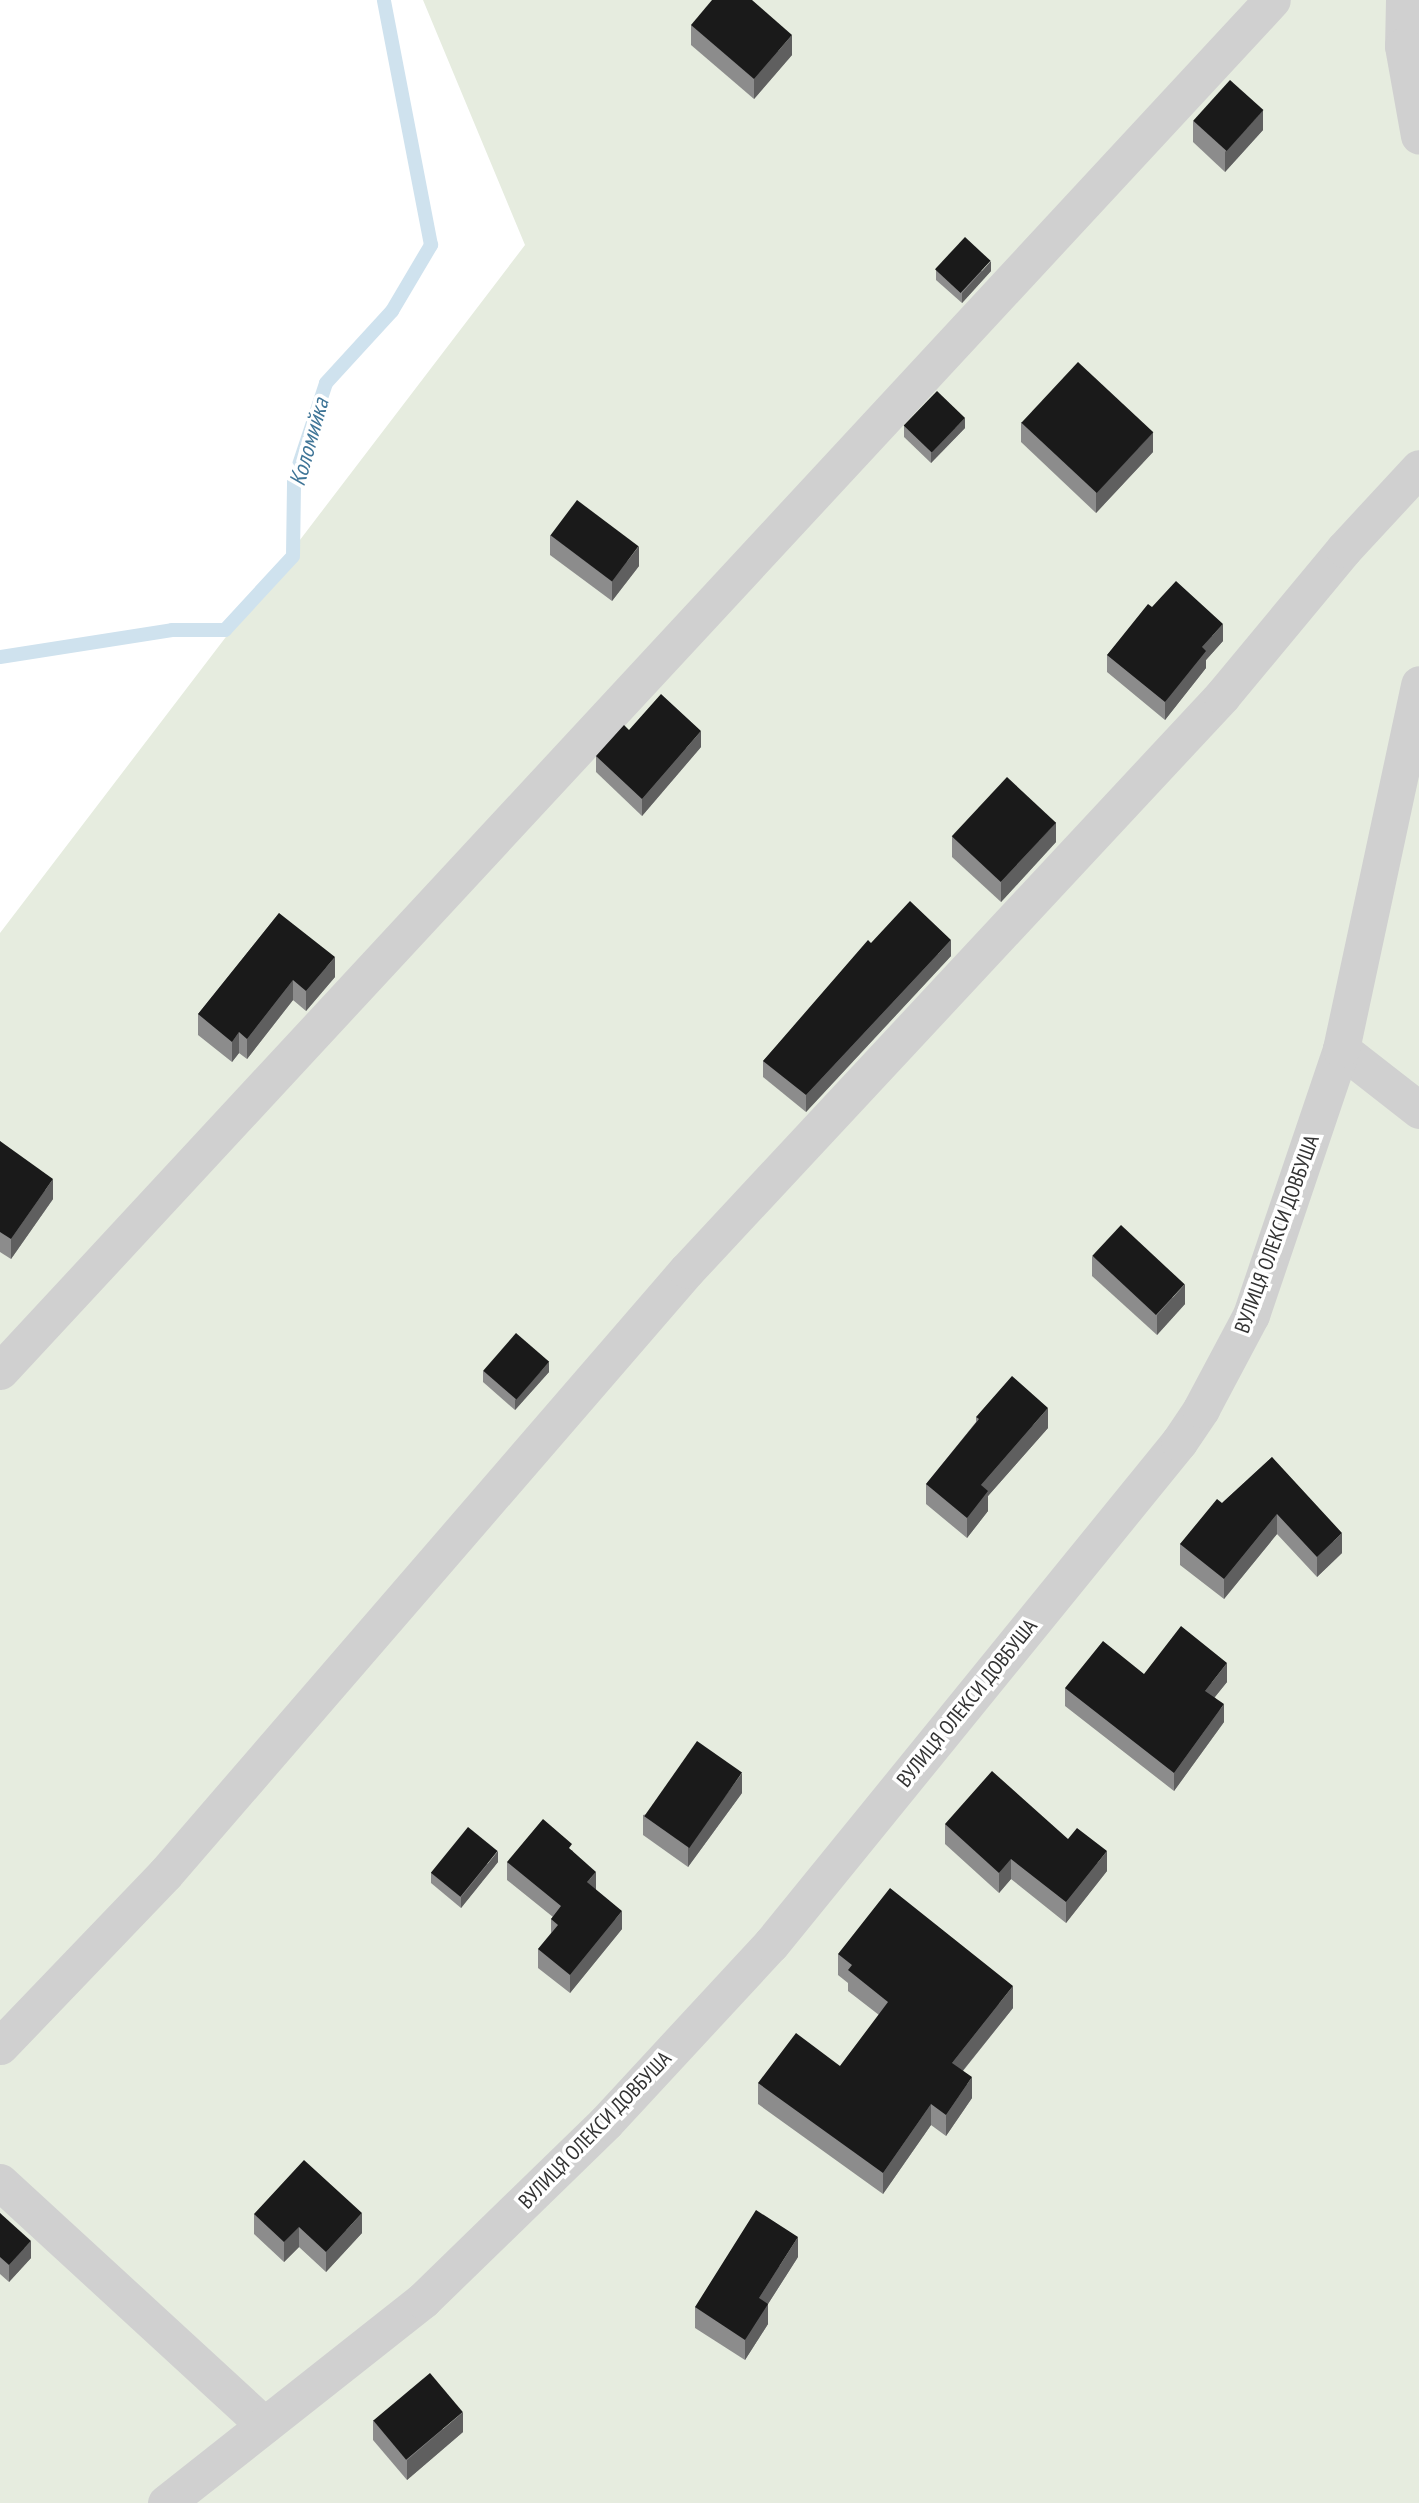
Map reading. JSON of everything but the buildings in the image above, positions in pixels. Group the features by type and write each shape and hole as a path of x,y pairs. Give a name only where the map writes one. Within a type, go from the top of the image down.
{"street":[{"path":"0,1371 1272,0"},
{"path":"1404,0 1403,46 1419,136"},
{"path":"0,2046 165,1874 687,1270 1222,696 1344,549 1419,468"},
{"name":"ВУЛИЦЯ ОЛЕКСИ ДОВБУША","path":"166,2503 423,2300 606,2122 771,1944 1179,1442 1201,1409 1251,1315 1341,1049 1419,684"},
{"path":"1341,1049 1419,1110"},
{"path":"0,2182 264,2425"}],"shaded area":[{"path":"423,0 1419,0 1419,2503 0,2503 0,933 525,245"}],"waterway":[{"name":"Коломийка","path":"0,657 172,630 225,630 293,556 294,480 326,383 392,311 431,245 384,0"}]}
